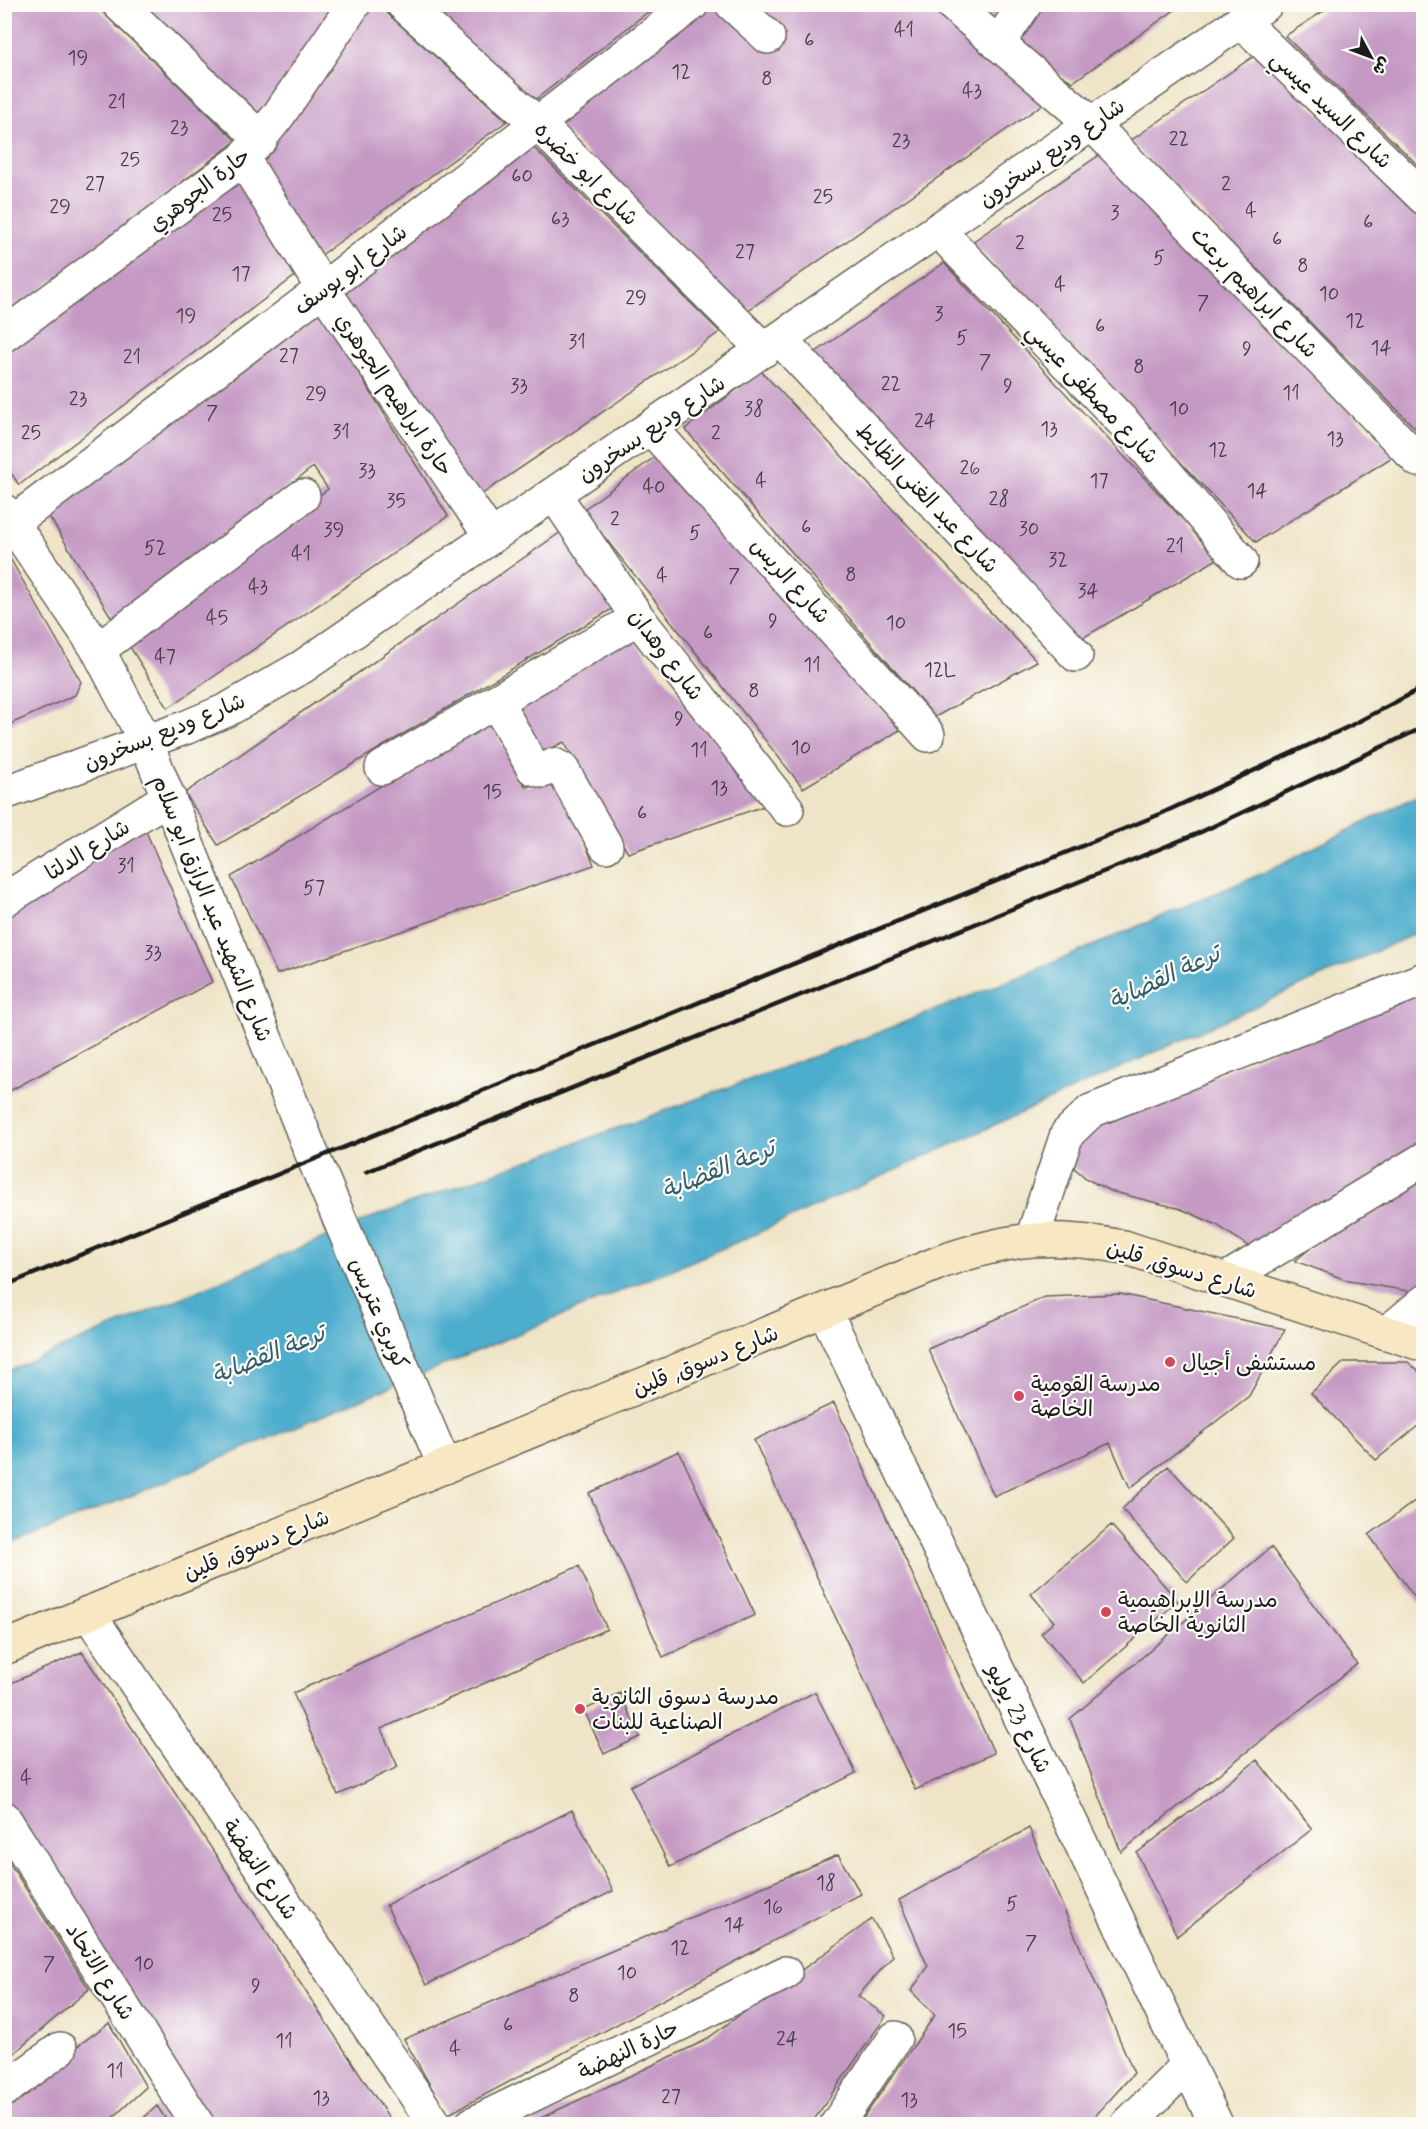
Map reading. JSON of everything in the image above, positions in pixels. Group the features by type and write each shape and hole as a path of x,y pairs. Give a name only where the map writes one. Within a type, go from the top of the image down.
{"main road":[{"name":"شارع دسوق, قلين","path":"4,1647 943,1262 987,1246 1032,1239 1078,1239 1124,1247 1424,1345"}],"street":[{"name":"حارة ابراهيم الجوهري","path":"119,4 252,149 323,290 491,537"},
{"name":"حارة الجوهري","path":"4,335 252,149 354,4"},
{"name":"شارع ابو خضره","path":"403,4 538,124 772,344"},
{"name":"شارع ابو يوسف","path":"7,521 323,290 692,4"},
{"path":"732,4 768,38"},
{"name":"شارع ابراهيم برعث","path":"952,4 1092,124 1418,460"},
{"path":"998,44 1025,4"},
{"name":"شارع وديع بسخرون","path":"4,793 227,710 274,684 651,428 1253,13"},
{"name":"شارع السيد عيسي","path":"1253,13 1424,198"},
{"name":"شارع مصطفى عيسي","path":"938,230 1125,424 1241,561"},
{"name":"شارع عبد الغنى الظايط","path":"772,344 1076,655"},
{"name":"شارع الريس","path":"651,428 928,735"},
{"name":"شارع وهدان","path":"554,494 638,618 787,809"},
{"path":"98,650 303,496"},
{"name":"شارع الشهيد عبد الرازق ابو سلام","path":"7,521 98,650 146,742 314,1159"},
{"path":"382,768 638,618"},
{"path":"496,701 533,768 543,771 554,765 562,769 606,846"},
{"name":"شارع الدلتا","path":"4,900 169,797"},
{"path":"1032,1239 1067,1134 1077,1121 1091,1111 1424,978"},
{"name":"كوبري عتريس","path":"314,1159 445,1467"},
{"path":"1225,1280 1424,1160"},
{"path":"1387,1333 1424,1302"},
{"name":"شارع 23 يوليو","path":"825,1311 1216,2124"},
{"name":"شارع النهضة","path":"88,1613 435,2124"},
{"name":"شارع الاتحاد","path":"4,1818 196,2124"},
{"name":"حارة النهضة","path":"472,2124 785,1973"},
{"path":"837,2124 895,2038"},
{"path":"4,2090 60,2049"},
{"path":"1128,2124 1187,2066"}],"water":[{"name":"ترعة القضابة","path":"1423,793 1423,930 740,1241 138,1493 5,1546 5,1372 373,1217 880,1032 1038,969 1263,873"}],"building":[{"path":"4,4 94,4 236,141 4,318"},
{"path":"137,4 342,4 258,122"},
{"path":"374,4 377,4 507,121 313,261 256,162"},
{"path":"412,4 658,4 527,106"},
{"path":"708,4 716,4 773,53 785,42 747,4 933,4 1046,102 744,313 556,122"},
{"path":"975,4 1014,4 999,27"},
{"path":"1044,4 1183,4 1073,82 1015,48"},
{"path":"1334,4 1424,4 1424,171 1285,36"},
{"path":"1257,54 1424,215 1424,437 1130,141"},
{"path":"529,143 720,332 472,501 333,290"},
{"path":"1101,154 1394,456 1256,542 972,242"},
{"path":"242,171 299,273 19,485 4,463 4,351"},
{"path":"944,263 1219,558 1069,646 803,361"},
{"path":"315,303 448,516 168,708 127,642 328,489 313,467 113,620 42,505"},
{"path":"761,371 1037,661 935,717 685,429"},
{"path":"660,453 900,730 803,788 583,510"},
{"path":"561,532 617,606 218,845 185,793"},
{"path":"4,548 81,682 75,695 4,727"},
{"path":"630,635 767,805 628,853 564,742 538,755 511,707"},
{"path":"489,720 526,787 547,780 567,798 594,865 277,974 231,877"},
{"path":"140,818 212,982 4,1094 4,903"},
{"path":"1424,987 1424,1146 1262,1241 1248,1246 1217,1225 1181,1209 1110,1191 1087,1179 1073,1167 1074,1135"},
{"path":"1424,1170 1424,1284 1414,1292 1349,1281 1295,1261 1350,1215"},
{"path":"1120,1294 1285,1329 1249,1396 1130,1488 1110,1443 994,1496 928,1349 1045,1297"},
{"path":"1344,1362 1408,1362 1424,1376 1424,1421 1376,1460 1311,1393"},
{"path":"834,1403 994,1753 915,1790 754,1440"},
{"path":"679,1451 755,1615 663,1657 589,1493"},
{"path":"1168,1466 1234,1538 1187,1582 1122,1509"},
{"path":"1424,1494 1424,1610 1369,1535"},
{"name":"مدرسة الإبراهيمية الثانوية الخاصة","path":"1111,1525 1178,1601 1084,1683 1041,1633 1054,1622 1031,1594"},
{"path":"1271,1547 1357,1664 1121,1852 1070,1719"},
{"path":"579,1566 607,1629 381,1729 398,1767 338,1795 293,1693"},
{"path":"82,1652 393,2124 209,2124 4,1797 4,1686"},
{"path":"815,1692 856,1773 670,1867 630,1786"},
{"path":"620,1693 640,1737 604,1754 584,1710"},
{"path":"1257,1760 1312,1829 1177,1936 1137,1853"},
{"path":"572,1810 613,1891 426,1985 386,1905"},
{"path":"1029,1828 1134,2073 1088,2124 859,2124 935,2015 911,1991 928,1967 899,1900"},
{"path":"4,1854 89,1989 4,2062"},
{"path":"838,1855 861,1894 447,2115 404,2039"},
{"path":"872,1919 893,1956 858,1996 886,2016 811,2124 528,2124 704,2041"},
{"path":"109,2023 146,2087 106,2124 4,2124 4,2100"},
{"path":"157,2106 169,2124 137,2124"}],"railway":[{"path":"4,1286 1158,815 1350,726 1424,687"},
{"path":"366,1172 1201,832 1424,727"}],"place":[{"name":"مستشفى أجيال","path":"1170,1362"},
{"name":"مدرسة القومية الخاصة","path":"1019,1396"},
{"name":"مدرسة الإبراهيمية الثانوية الخاصة","path":"1106,1612"},
{"name":"مدرسة دسوق الثانوية الصناعية للبنات","path":"580,1709"}]}
